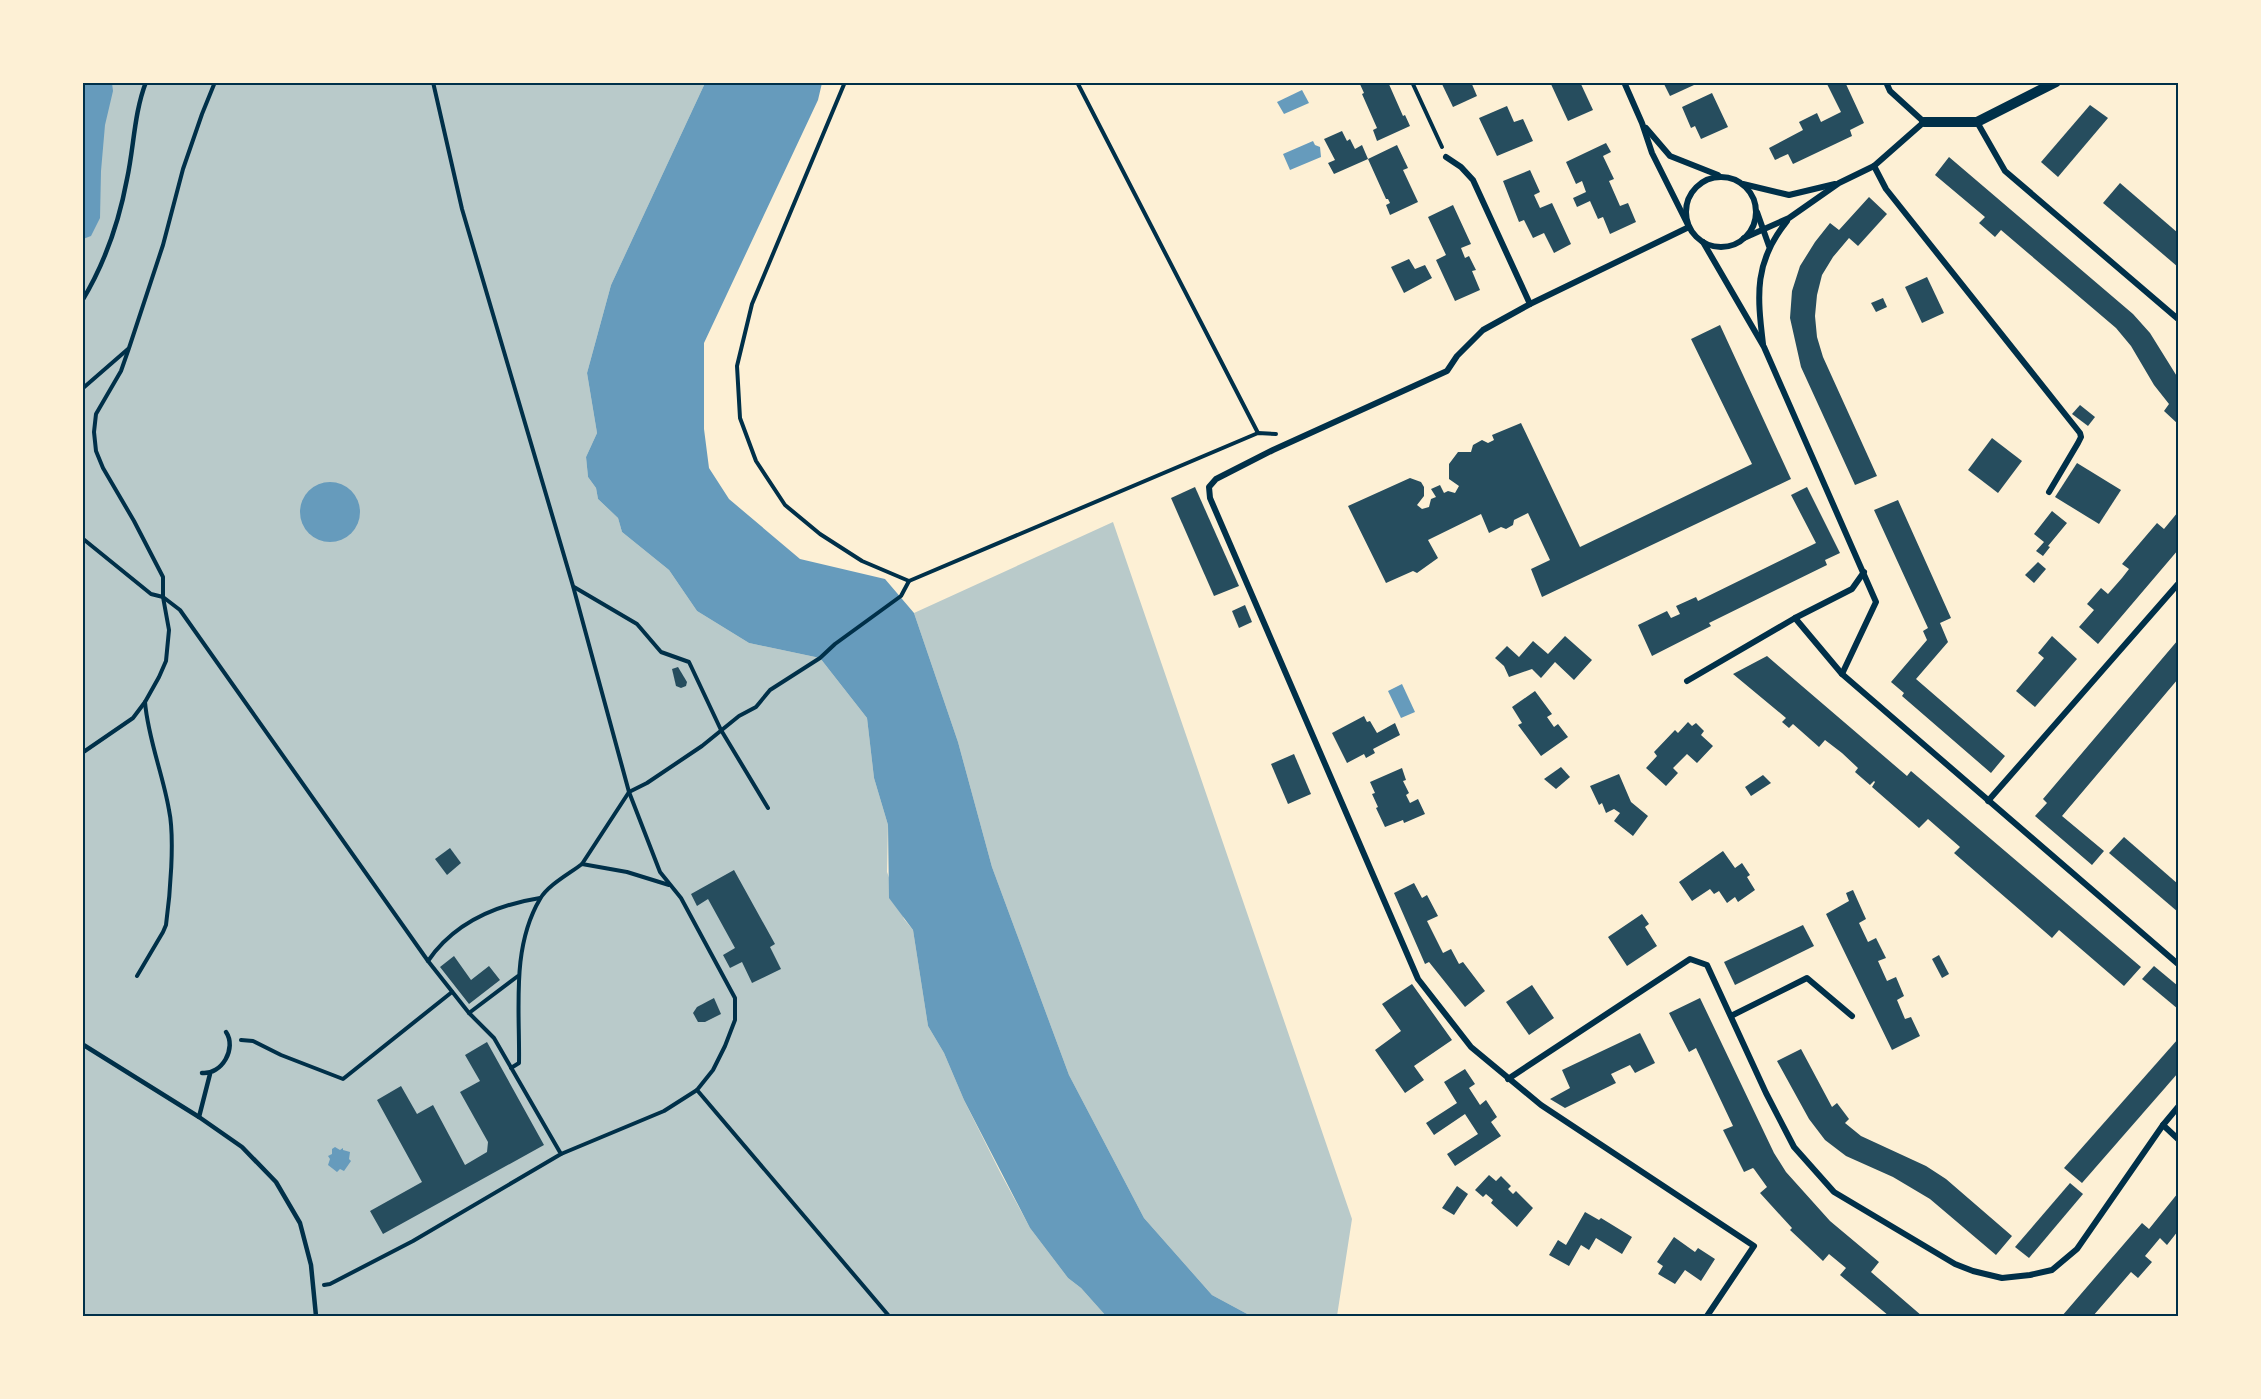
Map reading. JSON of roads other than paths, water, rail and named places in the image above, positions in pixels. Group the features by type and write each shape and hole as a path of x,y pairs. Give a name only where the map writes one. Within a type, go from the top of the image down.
{"street":[{"path":"1624,82 1652,153 1689,227 1703,242 1764,347 1876,602 1842,674"},
{"path":"1886,82 1890,91 1924,122"},
{"path":"1703,242 1724,247 1735,244 1789,218 1839,183 1874,166 1924,122 1977,122 2056,82"},
{"path":"1977,122 2005,171 2178,318"},
{"path":"1642,123 1670,156 1742,184 1789,195 1839,183"},
{"path":"1446,157 1461,167 1473,180 1530,304"},
{"path":"1874,166 1886,189 2080,432 2081,437 2049,492"},
{"path":"1689,227 1687,202 1693,191 1708,179 1722,177"},
{"path":"1742,184 1753,198 1769,246"},
{"path":"1744,238 1755,221 1756,209"},
{"path":"1764,347 1759,290 1762,266 1769,246 1789,218"},
{"path":"1689,227 1530,304 1483,330 1469,342 1446,371 1215,479 1209,487 1210,498 1418,979 1471,1047 1508,1079 1541,1105 1754,1246 1707,1317"},
{"path":"1687,681 1795,618 1852,589 1864,572"},
{"path":"1988,801 2178,584"},
{"path":"1795,618 1842,674 2178,964"},
{"path":"1508,1079 1690,959 1707,965 1766,1093 1794,1147 1834,1192 1955,1264 2002,1278 2052,1270 2077,1250 2163,1125 2178,1107"},
{"path":"1731,1016 1808,978 1852,1016"},
{"path":"2163,1125 2178,1139"}],"lane":[{"path":"82,301 99,269 116,226 128,178 139,103 146,82"},
{"path":"202,1073 210,1074 217,1071 231,1049 231,1039 226,1032"},
{"path":"82,1044 200,1117 242,1147 276,1182 300,1223 311,1265 316,1317"},
{"path":"200,1117 210,1074"}],"water":[{"path":"83,82 112,83 113,91 105,125 100,218 91,236 83,239"},
{"path":"705,83 822,83 818,100 704,343 704,429 709,468 729,499 800,559 885,579 914,613 958,742 992,867 1069,1075 1144,1218 1212,1295 1251,1316 1106,1316 1081,1288 1068,1278 1030,1228 964,1100 944,1053 928,1026 913,930 889,898 888,825 874,778 867,718 820,658 749,643 697,611 669,570 622,532 618,518 598,499 596,488 588,477 586,457 597,433 587,373 611,285"},
{"path":"1302,90 1309,103 1284,114 1277,102"},
{"path":"1313,141 1320,147 1321,157 1290,170 1283,154"},
{"path":"330,482 351,491 360,512 351,533 330,542 309,533 300,512 309,491"},
{"path":"1402,684 1415,712 1401,718 1388,691"},
{"path":"335,1147 350,1152 351,1161 344,1171 340,1169 337,1172 328,1165 330,1159 328,1156 332,1154 332,1149"}]}
